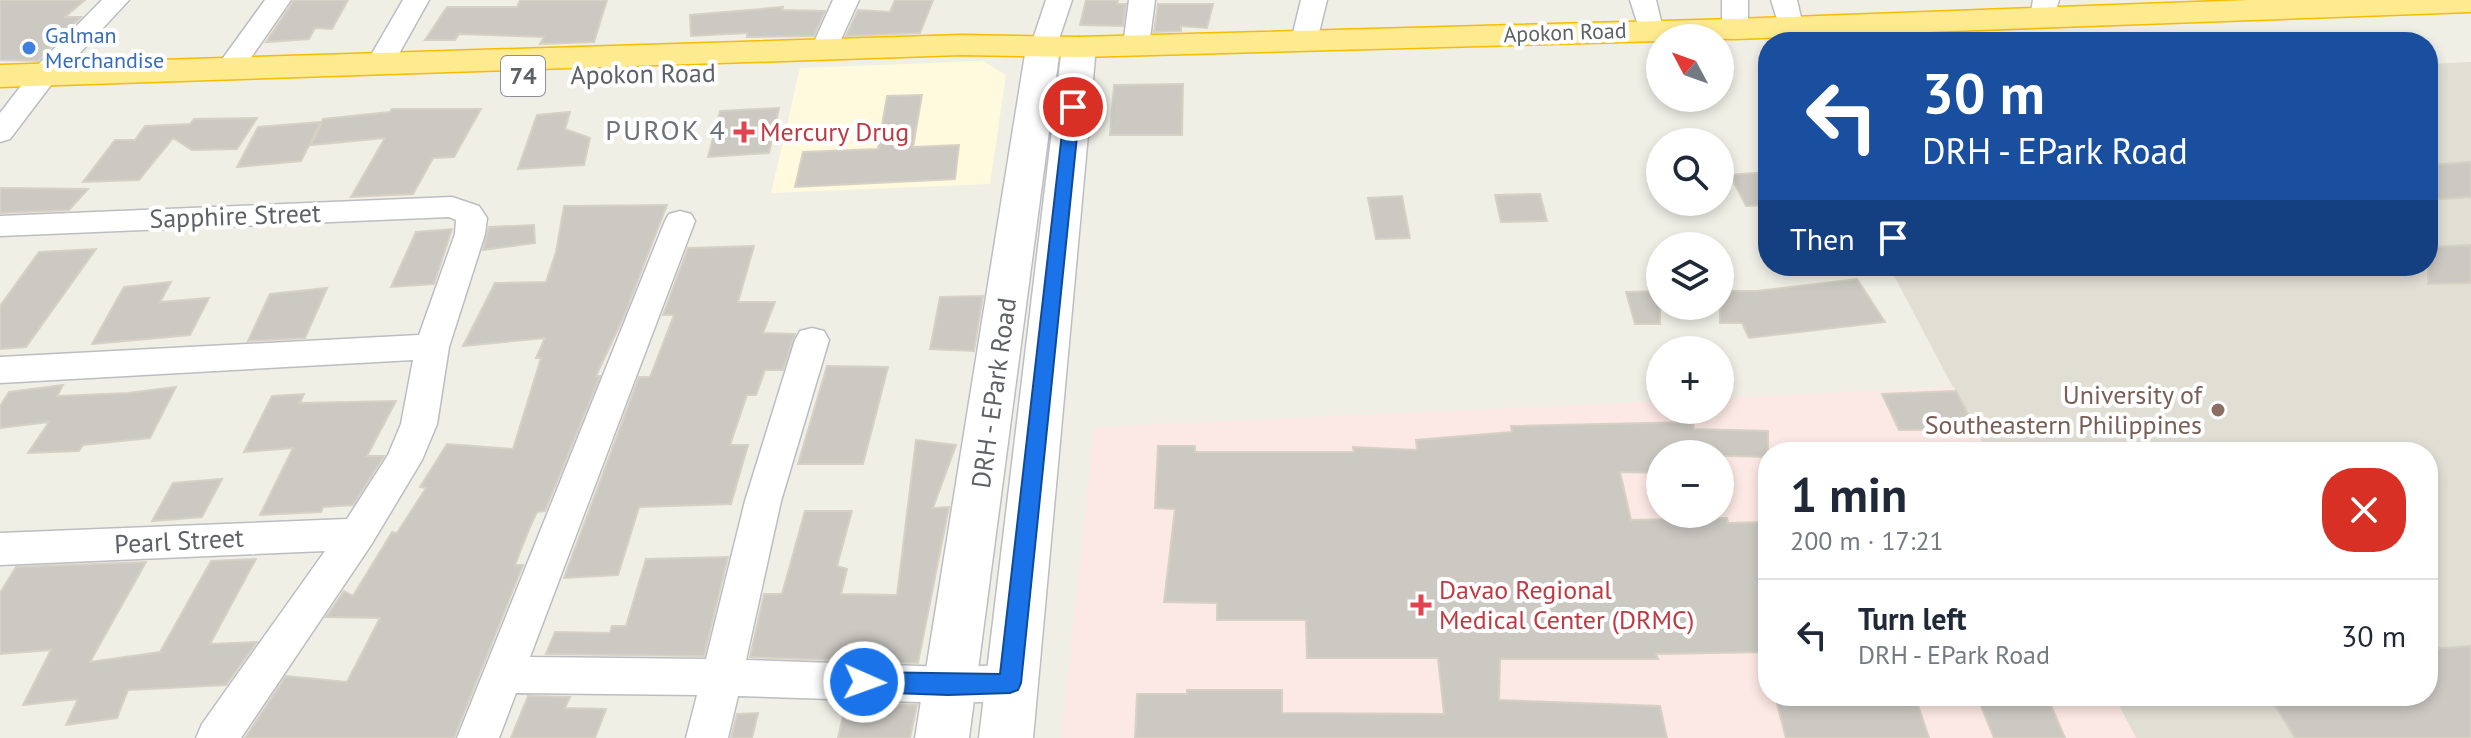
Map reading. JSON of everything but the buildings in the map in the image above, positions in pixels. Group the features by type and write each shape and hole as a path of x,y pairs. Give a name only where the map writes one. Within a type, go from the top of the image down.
{"highway":[{"name":"Apokon Road","path":"19,84 381,62 961,45 1061,48 1304,41 1647,15 2471,2"},
{"name":"Apokon Road","path":"19,84 956,67 1061,48"}],"main road":[{"name":"DRH - EPark Road","path":"1006,738 1061,48"},
{"name":"DRH - EPark Road","path":"942,738 992,408 1061,48"}],"street":[{"path":"0,133 19,84 116,0"},
{"path":"229,69 278,0"},
{"path":"381,62 416,0"},
{"path":"823,51 846,0"},
{"path":"1059,0 1061,48"},
{"path":"1136,46 1142,0"},
{"path":"1304,41 1314,0"},
{"name":"Sapphire Street","path":"0,226 452,207 468,213 472,218 470,234 432,347"},
{"path":"478,738 680,221"},
{"path":"707,738 763,501 812,340"},
{"path":"0,370 432,347 419,424 404,460 358,534 217,738"},
{"name":"Pearl Street","path":"0,549 358,534"},
{"path":"502,675 723,677 948,685 1010,683"}],"shaded area":[{"path":"983,61 1006,75 990,184 771,193 800,68"},
{"name":"University of Southeastern Philippines","path":"2471,62 2471,738 2136,738 2119,706 2438,706 2438,442 1982,442 1894,276 2438,276 2438,64"},
{"name":"Davao Regional Medical Center (DRMC)","path":"1954,387 1982,442 1758,442 1758,706 2119,706 2136,738 1061,738 1094,427 1646,402 1646,424 1734,424 1734,397"}],"place":[{"name":"Galman Merchandise","path":"29,48"},
{"name":"Mercury Drug","path":"744,132"},
{"name":"University of Southeastern Philippines","path":"2218,410"},
{"name":"Davao Regional Medical Center (DRMC)","path":"1421,605"}],"district":[{"name":"PUROK 4","path":"666,130"}],"route":[{"path":"864,682 948,685 1010,683 1073,107"}]}
